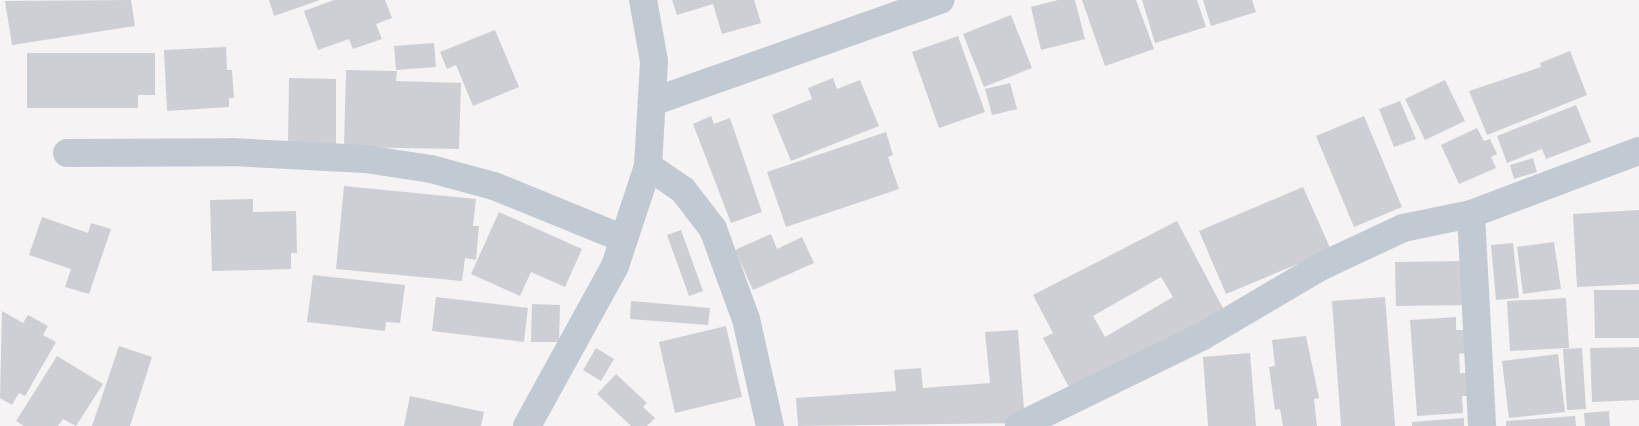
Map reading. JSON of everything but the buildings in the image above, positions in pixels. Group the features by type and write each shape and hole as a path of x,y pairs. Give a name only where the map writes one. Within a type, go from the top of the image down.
{"street":[{"path":"527,426 615,266 648,166 654,61 643,0"},
{"path":"652,102 882,10 940,0"},
{"path":"1018,426 1202,336 1322,266 1403,228 1471,214 1639,151"},
{"path":"67,153 232,152 365,159 431,169 494,186 624,239"},
{"path":"648,166 683,190 713,229 746,319 770,426"},
{"path":"1471,214 1482,426"}]}
